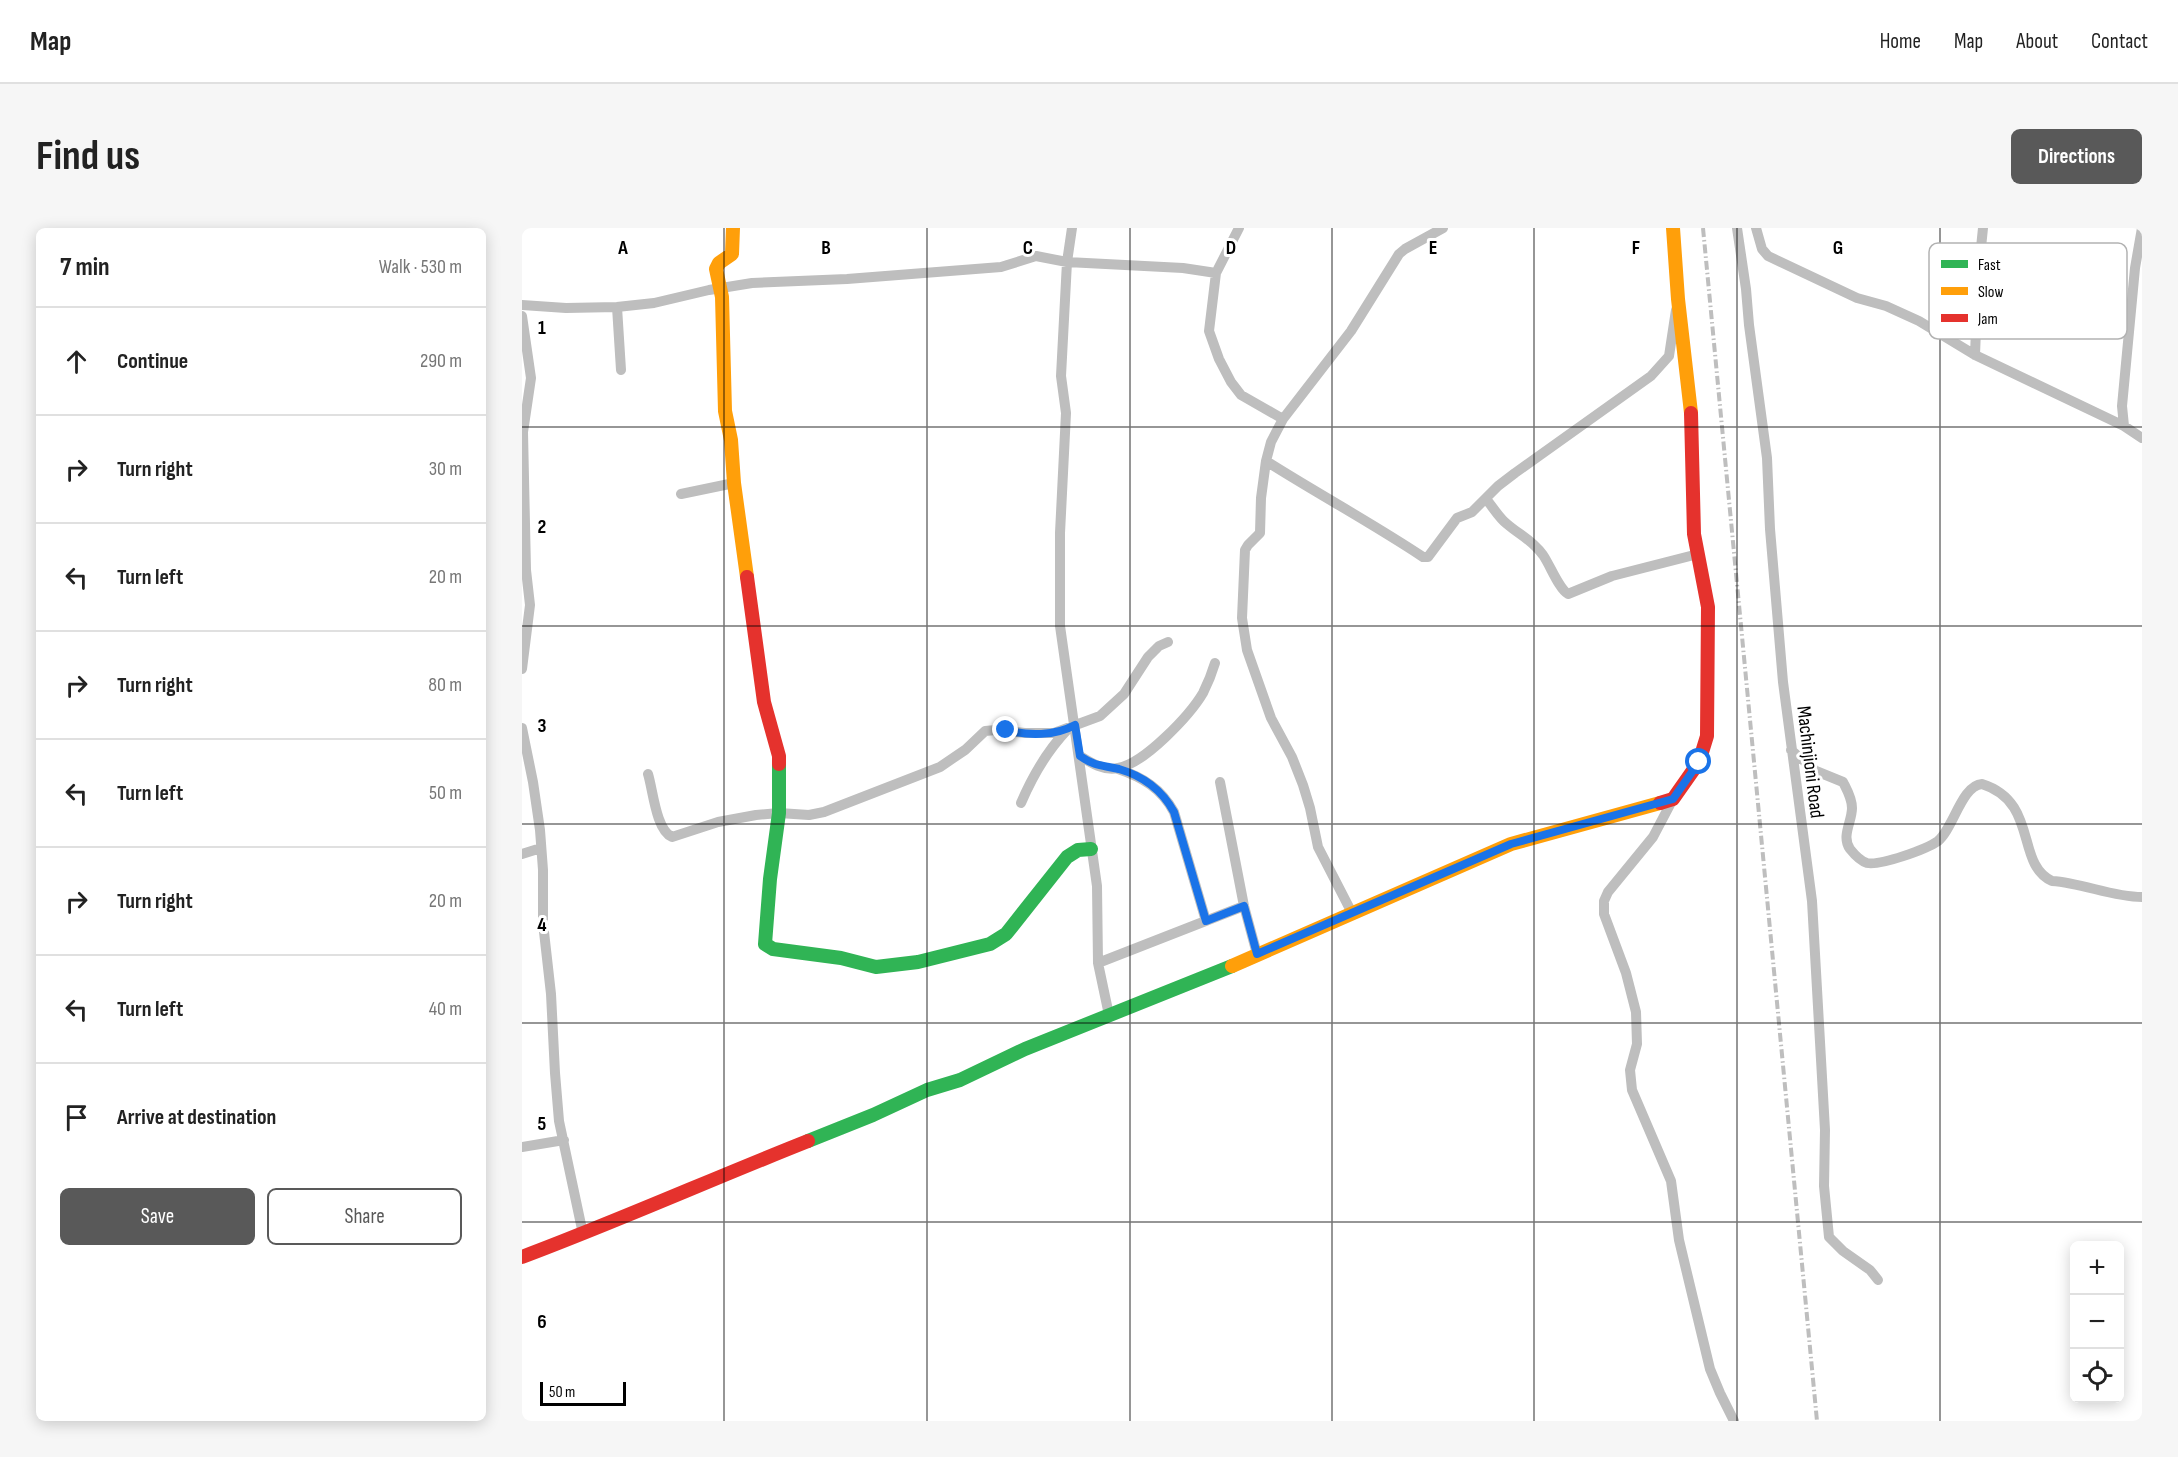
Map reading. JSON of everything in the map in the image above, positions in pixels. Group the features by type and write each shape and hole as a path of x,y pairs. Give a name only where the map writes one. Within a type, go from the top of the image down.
{"street":[{"path":"733,228 732,254 719,263 716,269 721,288 723,387 764,702 779,756 779,813 770,879 765,944 773,949 841,958 876,967 918,962 962,953 990,944 1006,934 1071,853 1091,849"},
{"path":"1072,228 1066,262 1061,375 1066,413 1060,533 1062,649 1071,727 1080,756 1097,886 1098,963 1109,1015"},
{"path":"1239,228 1216,273 1209,331 1219,358 1231,382 1241,395 1283,419"},
{"path":"1352,913 1318,848 1303,785 1292,757 1271,718 1243,637 1242,585 1245,550 1260,533 1261,498 1266,461 1271,442 1283,419 1351,332 1399,254 1443,228"},
{"path":"1673,228 1678,299 1692,425 1694,534 1708,607 1707,736 1699,762 1673,799 1653,837 1608,892 1604,901 1604,914 1632,992 1636,1012 1637,1044 1629,1070 1632,1090 1671,1180 1679,1240 1710,1369 1734,1421"},
{"name":"Machinjioni Road","path":"1737,228 1767,458 1776,615 1791,750 1812,901 1824,1130 1824,1186 1829,1236 1843,1251 1869,1270 1878,1280"},
{"path":"1756,228 1762,249 1768,256 1857,297 1886,306 1929,327"},
{"path":"1981,243 1983,228"},
{"path":"2124,426 2122,406 2135,268 2142,228"},
{"path":"522,305 556,308 617,307 662,302 752,283 1001,267 1036,256 1066,262 1182,268 1216,273"},
{"path":"1266,461 1426,558 1430,556 1457,518 1470,514 1498,486 1651,376 1665,362 1669,356 1678,299"},
{"path":"617,307 621,370"},
{"path":"522,316 531,378 523,432 524,560 529,611 522,669"},
{"path":"1949,339 1975,355 2124,426 2142,438"},
{"path":"1975,355 1976,339"},
{"path":"681,494 734,483"},
{"path":"1486,499 1506,524 1527,537 1542,554 1553,570 1562,590 1568,594 1612,576 1698,555"},
{"path":"648,774 661,826 666,834 672,837 718,822 756,814 809,815 842,806 940,767 965,750 985,731 1053,733 1100,717 1116,704 1148,657 1159,646 1168,642"},
{"path":"1117,769 1129,765 1144,755 1183,719 1203,692 1215,663"},
{"path":"1021,803 1046,755 1071,727"},
{"path":"522,728 526,758 533,782 541,848 543,923 552,1003 557,1098 583,1234"},
{"path":"1791,750 1816,771 1843,782 1852,808 1846,841 1862,861 1870,864 1879,863 1939,840 1947,831 1972,788 1982,784 1997,791 2011,802 2020,817 2032,857 2049,881 2085,885 2124,896 2142,897"},
{"path":"1080,756 1090,763 1117,769 1146,781 1158,789 1167,800 1174,812 1206,921"},
{"path":"1220,782 1244,906 1257,954"},
{"path":"522,1257 873,1115 927,1090 970,1075 1008,1056 1208,977 1511,844 1673,799"},
{"path":"522,854 541,848"},
{"path":"1098,963 1244,906"},
{"path":"522,1147 564,1140"}],"railway":[{"path":"1703,228 1817,1421"}],"traffic: fast":[{"path":"779,764 779,813 770,879 765,944 773,949 841,958 876,967 918,962 990,944 1006,934 1067,857 1078,850 1091,849"},
{"path":"808,1141 927,1090 960,1080 1025,1049 1232,966"}],"traffic: slow":[{"path":"733,228 732,254 719,263 716,269 722,297 725,411 731,440 734,483 747,577"},
{"path":"1673,228 1678,299 1691,413"},
{"path":"1232,966 1511,844 1660,803"}],"traffic: jam":[{"path":"1660,803 1673,799 1699,762 1707,736 1708,607 1694,534 1691,413"},
{"path":"747,577 764,702 779,756 779,764"},
{"path":"522,1257 808,1141"}],"route":[{"path":"1006,730 1024,733 1053,733 1075,725 1080,756 1090,763 1132,774 1158,789 1174,812 1206,921 1244,906 1257,954 1511,844 1673,799 1699,762"}]}
